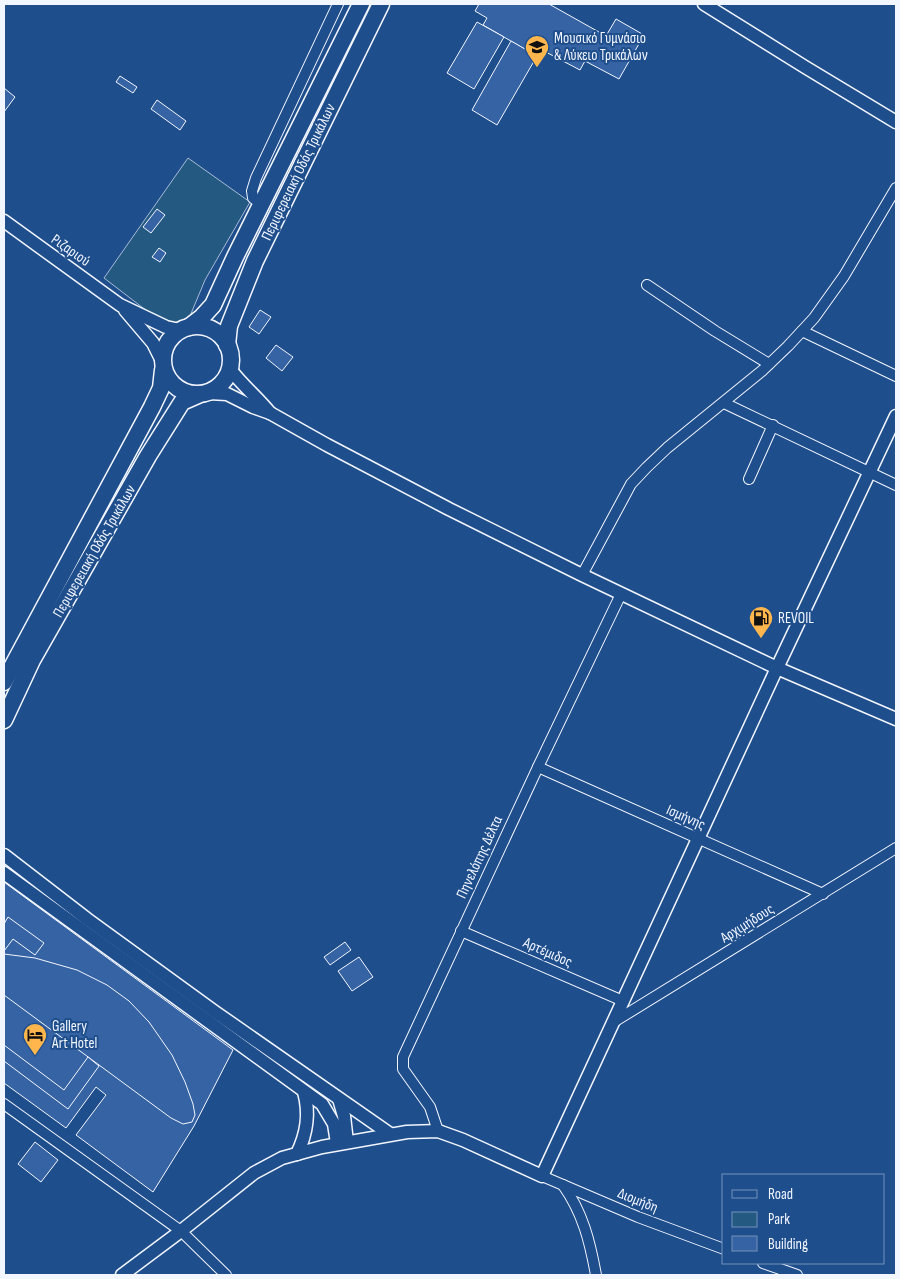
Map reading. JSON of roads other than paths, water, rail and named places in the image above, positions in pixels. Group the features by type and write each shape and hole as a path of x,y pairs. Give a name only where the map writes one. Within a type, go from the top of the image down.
{"main road":[{"name":"Περιφερειακή Οδός Τρικάλων","path":"184,328 202,317 213,306 261,204 361,4"},
{"name":"Περιφερειακή Οδός Τρικάλων","path":"227,345 229,326 255,261 381,4"},
{"path":"198,326 207,328 216,332 227,345 231,355 230,369 224,382 203,394 181,392 167,379 162,366 166,343 172,336 184,328 198,326"},
{"name":"Περιφερειακή Οδός Τρικάλων","path":"4,682 152,407 161,388 162,366"},
{"name":"Περιφερειακή Οδός Τρικάλων","path":"4,720 32,660 148,456 182,402 203,394"}],"street":[{"path":"261,204 254,198 252,190 256,178 338,4"},
{"path":"704,4 805,68 896,122"},
{"path":"582,575 631,484 667,448 724,403 802,331 825,304 844,276 896,188"},
{"name":"Ριζαριού","path":"4,221 120,304 166,327 184,328"},
{"path":"647,285 714,331 768,364"},
{"name":"Ριζαριού","path":"120,304 154,343 162,366"},
{"path":"802,331 896,376"},
{"path":"230,369 270,413"},
{"path":"203,394 227,394 270,413 449,509 582,575 777,668 896,719"},
{"path":"724,403 896,485"},
{"path":"122,1275 182,1231 254,1173 275,1162 297,1154 342,1142 416,1131 438,1131 470,1142 542,1176 896,416"},
{"path":"749,479 773,425"},
{"name":"Πηνελόπης Δέλτα","path":"438,1131 430,1107 406,1074 402,1062 407,1045 621,594"},
{"name":"Ισμήνης","path":"538,767 823,894"},
{"name":"Αρχιμήδους","path":"612,1023 896,848"},
{"path":"4,855 87,919 390,1134"},
{"path":"4,873 322,1104 327,1110 342,1142"},
{"name":"Αρτέμιδος","path":"461,931 623,1001"},
{"path":"297,1154 307,1126 308,1109 304,1092"},
{"path":"339,1099 344,1116 342,1142"},
{"path":"4,1104 182,1231 226,1275"},
{"name":"Διομήδη","path":"542,1176 638,1217 722,1248"},
{"path":"562,1185 572,1198 582,1217 591,1247 596,1275"},
{"path":"766,1264 797,1275"}],"place":[{"name":"Μουσικό Γυμνάσιο & Λύκειο Τρικάλων","path":"537,68"},
{"name":"REVOIL","path":"761,639"},
{"name":"Gallery Art Hotel","path":"35,1056"}]}
